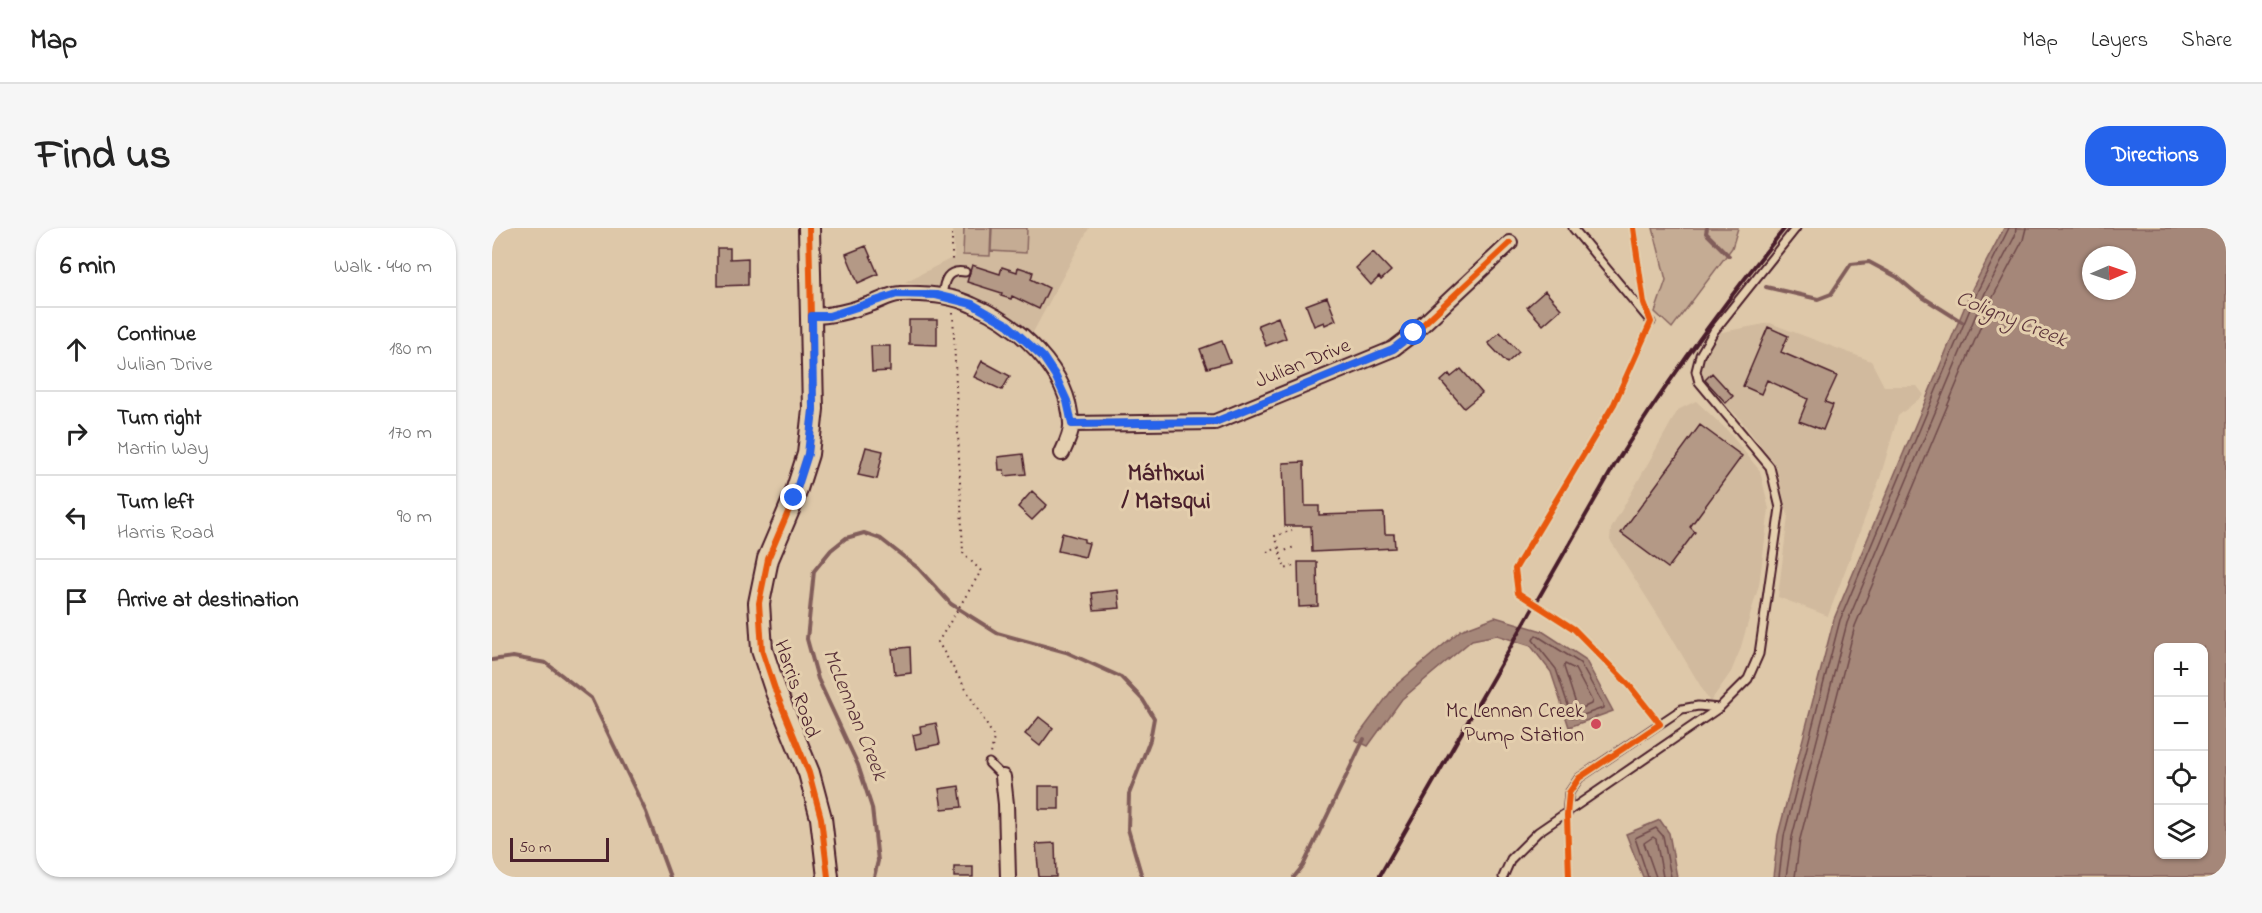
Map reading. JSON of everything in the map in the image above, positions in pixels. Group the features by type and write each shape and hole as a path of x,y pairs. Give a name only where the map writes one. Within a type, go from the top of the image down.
{"street":[{"name":"Harris Road","path":"809,228 813,410 808,454 794,498 768,559 759,603 762,650 809,773 821,818 828,877"},
{"name":"Julian Drive","path":"1072,424 1215,422 1393,349 1414,333 1510,243"},
{"path":"812,316 829,316 897,294 947,297 972,304 1008,325 1043,357 1055,375 1067,401 1072,424 1062,453"},
{"path":"1003,777 1008,877"}],"lane":[{"path":"1573,228 1651,322"},
{"path":"1503,877 1511,859 1538,832 1567,815 1719,708 1748,680 1759,654 1780,508 1770,467 1699,382 1696,370 1700,355 1714,331 1796,228"},
{"path":"947,297 944,283 952,272 965,272"},
{"path":"1567,815 1569,793 1579,778 1682,710 1698,706 1719,708"},
{"path":"989,763 1003,777"}],"path":[{"path":"952,228 952,272"},
{"path":"947,297 963,553 981,571 938,642 994,736 989,763"},
{"path":"1292,530 1275,536 1285,569 1296,565"},
{"path":"1267,552 1279,548"},
{"path":"1280,553 1294,548"}],"shaded area":[{"path":"953,228 1089,228 1031,336 1013,319 974,298 934,286 905,282 954,257"},
{"path":"964,228 991,228 990,256 963,255"},
{"path":"992,228 1027,228 1026,253 991,251"},
{"path":"1653,228 1738,228 1732,248 1672,328 1655,312 1666,280"},
{"path":"1770,323 1871,361 1884,386 1917,386 1924,395 1898,416 1880,478 1828,616 1778,597 1788,516 1776,465 1739,418 1703,381 1704,355 1717,333"},
{"path":"1696,401 1727,430 1760,471 1769,509 1759,585 1740,650 1731,672 1710,702 1610,540 1611,529 1678,410"}],"water":[{"path":"2004,228 2226,228 2226,877 1773,877 1778,835 1834,619 1973,287"},
{"path":"1495,617 1542,631 1585,659 1613,711 1569,727 1551,672 1531,646 1497,635 1472,640 1402,699 1368,746 1355,740 1395,686 1461,630"},
{"path":"1660,820 1669,833 1677,877 1643,877 1626,834"}],"building":[{"path":"866,246 878,274 858,283 846,254"},
{"path":"717,248 730,248 730,259 748,258 748,285 717,286"},
{"path":"1373,252 1391,271 1381,280 1379,277 1371,285 1356,268"},
{"path":"972,265 1000,274 1002,267 1017,272 1018,267 1033,272 1031,279 1049,288 1039,309 1012,296 1011,299 1001,296 1002,293 967,282"},
{"path":"1545,291 1561,309 1543,325 1527,307"},
{"path":"1327,297 1336,320 1325,325 1324,322 1314,326 1306,305"},
{"path":"1278,317 1286,338 1266,346 1258,325"},
{"path":"909,320 937,320 937,345 909,344"},
{"path":"1768,327 1788,336 1781,352 1837,376 1825,402 1833,405 1823,430 1799,421 1808,399 1767,380 1761,394 1743,386"},
{"path":"1500,332 1519,352 1507,363 1488,343"},
{"path":"1222,341 1230,362 1207,368 1200,349"},
{"path":"871,346 890,346 890,371 872,372"},
{"path":"982,361 1010,376 1002,390 974,377"},
{"path":"1461,369 1482,393 1464,408 1441,381 1449,374 1451,377"},
{"path":"1712,373 1733,396 1726,403 1705,380"},
{"path":"1700,425 1742,456 1690,527 1695,532 1668,568 1621,533"},
{"path":"866,447 883,451 877,479 858,475"},
{"path":"1023,454 1026,474 1005,476 1004,470 999,470 998,457"},
{"path":"1304,462 1305,506 1319,506 1319,515 1384,513 1385,534 1394,534 1395,548 1312,552 1311,526 1285,526 1283,463"},
{"path":"1032,491 1047,505 1032,520 1018,507"},
{"path":"1062,533 1084,539 1084,542 1089,543 1085,557 1058,551"},
{"path":"1298,562 1317,562 1318,606 1299,607"},
{"path":"1118,590 1120,608 1094,610 1092,593"},
{"path":"910,647 911,673 895,675 892,649"},
{"path":"1039,717 1053,728 1040,746 1025,734"},
{"path":"936,723 940,744 916,749 913,735 921,733 920,726"},
{"path":"959,786 962,807 942,809 939,789"},
{"path":"1039,786 1059,786 1059,809 1039,809"},
{"path":"1055,843 1056,877 1039,877 1036,844"},
{"path":"954,867 973,867 973,877 954,877"}],"waterway":[{"name":"Coligny Creek","path":"1707,228 1706,233 1729,256"},
{"name":"Coligny Creek","path":"1766,287 1818,299 1831,294 1851,264 1869,262 1897,277 1916,293 1962,322"},
{"name":"McLennan Creek","path":"874,877 878,861 872,808 858,765 818,679 807,639 814,571 831,550 846,538 864,533 881,539 918,568 951,604 997,633 1066,652 1121,677 1143,700 1154,718 1150,740 1129,794 1128,829 1142,877"},
{"name":"McLennan Creek","path":"492,660 513,657 546,663 591,698 646,812 670,877"},
{"name":"McLennan Creek","path":"1294,877 1303,866 1364,739"}],"railway":[{"path":"492,240 498,228"},
{"path":"1379,877 1614,466 1696,344 1785,228"}],"cycle path":[{"path":"809,228 813,409 808,454 794,498 768,559 759,603 762,650 776,692 809,773 821,818 828,877"},
{"path":"1569,877 1567,815 1569,793 1579,778 1660,724 1629,685 1574,629 1518,593 1515,569 1614,404 1651,322 1644,303 1633,228"},
{"path":"1072,424 1215,422 1393,349 1414,333 1510,243"}],"place":[{"name":"Mc Lennan Creek Pump Station","path":"1596,724"}],"district":[{"name":"Máthxwi / Matsqui","path":"1166,488"}],"route":[{"path":"794,498 808,454 813,410 812,316 829,316 897,294 936,295 972,304 1008,325 1043,357 1055,375 1067,401 1072,424 1215,422 1393,349 1414,333"}]}
